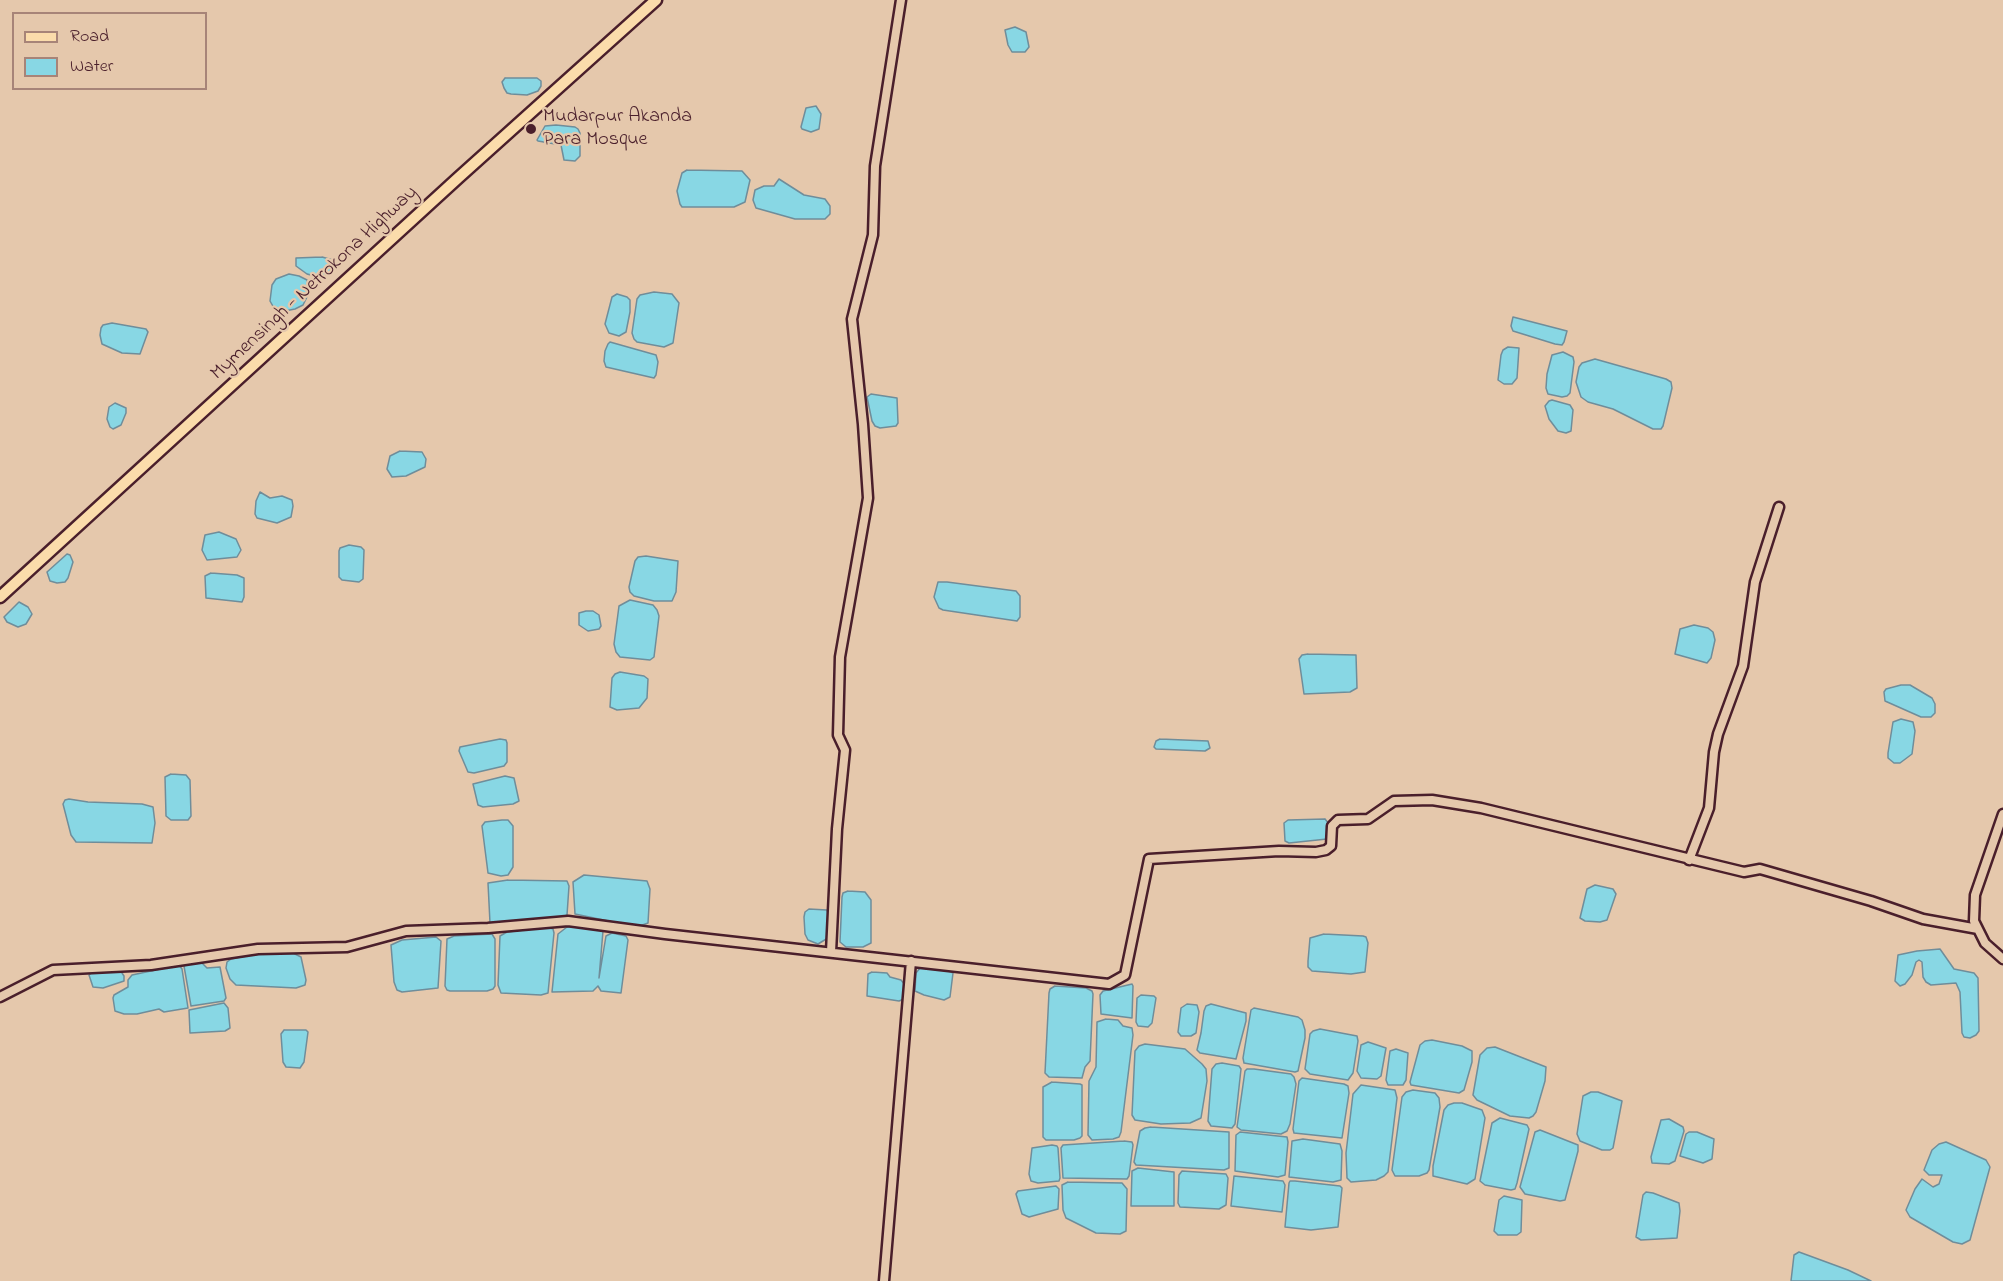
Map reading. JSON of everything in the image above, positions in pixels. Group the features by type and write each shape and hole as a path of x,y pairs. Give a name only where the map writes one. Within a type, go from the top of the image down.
{"main road":[{"name":"Mymensingh - Netrokona Highway","path":"0,597 656,0"}],"street":[{"path":"831,952 837,829 845,750 838,735 840,657 868,498 852,319 873,235 875,166 900,0"},
{"path":"1689,860 1709,808 1716,744 1743,666 1755,582 1779,507"},
{"path":"0,997 53,970 151,965 258,949 347,947 406,931 488,928 567,921 1109,984 1125,975 1149,859 1326,850 1331,846 1334,822 1368,819 1394,801 1432,800 1481,808 1689,860 1744,872 1760,869 1871,901 1923,919 1978,929"},
{"path":"2003,814 1975,895 1974,921 1985,943 2003,959"},
{"path":"884,1281 911,961"}],"water":[{"path":"1015,27 1026,32 1029,47 1025,52 1012,52 1008,45 1005,30"},
{"path":"505,78 537,78 541,81 541,86 538,91 527,95 511,94 507,93 504,88 502,82"},
{"path":"816,106 821,114 819,129 811,132 802,129 806,108"},
{"path":"556,125 578,129 580,156 575,161 564,160 561,145 537,140 545,126"},
{"path":"687,170 742,171 750,180 745,202 734,207 682,207 677,191 682,173"},
{"path":"779,179 804,195 825,199 830,206 830,214 825,219 795,219 756,208 753,200 755,190 764,186 774,186"},
{"path":"322,257 333,260 331,270 322,278 307,274 296,266 296,258"},
{"path":"289,274 307,280 309,288 303,305 285,311 274,308 270,301 272,285 276,279"},
{"path":"654,292 672,294 679,303 673,343 664,347 637,342 632,333 637,299 640,295"},
{"path":"617,294 630,300 626,332 619,336 609,333 605,324 612,297"},
{"path":"1513,317 1567,331 1564,342 1562,345 1555,344 1513,331 1511,326"},
{"path":"112,323 146,329 148,332 140,354 122,353 102,344 101,328 103,325"},
{"path":"610,342 656,355 658,362 654,378 606,367 605,351"},
{"path":"1508,347 1519,348 1517,378 1512,384 1504,384 1498,380 1501,355"},
{"path":"1563,352 1573,357 1574,362 1570,393 1562,397 1548,394 1546,388 1552,355"},
{"path":"1595,359 1671,382 1672,388 1661,429 1653,429 1613,409 1588,402 1581,397 1576,382 1579,367 1582,363"},
{"path":"871,394 897,398 898,423 896,426 880,428 875,426 867,397"},
{"path":"1552,400 1570,405 1573,410 1571,431 1566,433 1558,431 1549,419 1545,406"},
{"path":"115,403 126,408 126,413 121,425 113,429 107,419 109,407"},
{"path":"400,451 422,452 426,459 425,467 406,476 392,477 387,469 390,456"},
{"path":"260,492 270,498 282,496 292,500 291,517 277,523 257,518 256,501"},
{"path":"219,532 236,539 241,550 237,557 207,560 202,550 205,535"},
{"path":"349,545 361,547 364,550 363,579 359,582 342,580 339,577 339,551 340,548"},
{"path":"67,554 73,562 68,578 65,582 50,581 47,572"},
{"path":"638,557 678,561 676,592 672,601 654,601 634,596 630,592 635,561"},
{"path":"211,573 237,575 244,578 242,602 206,598 205,576"},
{"path":"938,582 1016,591 1020,596 1020,617 1017,621 943,610 939,608 934,597"},
{"path":"630,600 653,605 659,616 654,657 650,660 620,657 616,652 614,644 619,606"},
{"path":"19,602 28,607 32,614 26,624 18,627 7,622 4,617"},
{"path":"593,611 599,615 601,626 599,629 588,631 579,625 579,613"},
{"path":"1694,625 1708,628 1713,632 1715,640 1711,658 1707,663 1675,654 1680,629"},
{"path":"1302,655 1356,655 1357,688 1350,692 1304,694 1299,659"},
{"path":"620,672 644,676 648,679 647,698 639,708 617,710 610,707 612,678"},
{"path":"1910,685 1932,698 1935,713 1931,717 1921,717 1885,701 1886,689"},
{"path":"1901,719 1913,722 1915,731 1912,754 1900,763 1894,763 1888,758 1888,753 1893,722"},
{"path":"500,739 506,740 507,743 507,762 504,766 474,773 468,772 459,751 460,747"},
{"path":"1160,739 1208,741 1210,748 1205,751 1156,749 1154,747 1156,741"},
{"path":"171,774 186,775 190,780 191,816 188,820 171,820 166,816 165,777"},
{"path":"505,776 514,778 519,801 513,804 483,807 478,805 473,784"},
{"path":"69,799 142,804 153,807 155,823 152,843 76,842 71,835 63,804"},
{"path":"1325,819 1329,824 1327,839 1289,843 1285,841 1284,823 1288,820"},
{"path":"508,820 513,826 513,867 508,875 501,876 488,873 482,826 485,822"},
{"path":"584,875 647,881 650,889 648,923 637,927 575,914 573,882"},
{"path":"508,880 567,881 569,886 567,915 561,918 534,919 514,923 490,923 488,883"},
{"path":"1595,885 1613,889 1616,894 1607,920 1585,921 1580,918 1587,889"},
{"path":"865,892 871,900 871,943 863,947 846,947 840,942 842,897 843,893"},
{"path":"809,909 827,910 828,913 830,928 828,938 818,944 808,940 805,934 804,917 805,912"},
{"path":"577,926 603,931 599,978 606,936 612,933 626,936 628,940 621,993 601,991 598,986 593,991 552,992 558,934 567,927"},
{"path":"548,927 553,929 554,933 548,993 541,995 501,993 498,985 500,936 507,932"},
{"path":"492,934 495,939 495,986 493,989 487,991 447,990 445,986 447,939 454,936"},
{"path":"1324,934 1366,937 1368,943 1365,972 1351,974 1312,971 1308,967 1310,938"},
{"path":"436,937 441,941 438,988 402,992 397,990 394,982 391,945 402,940"},
{"path":"1940,949 1954,969 1974,973 1978,978 1979,1031 1970,1038 1964,1037 1962,1033 1960,992 1956,983 1931,985 1926,982 1923,977 1922,962 1919,960 1905,984 1900,986 1895,981 1898,955"},
{"path":"267,952 293,953 301,957 305,985 296,988 236,985 230,979 226,968 227,962 231,959"},
{"path":"200,961 207,968 220,967 226,998 224,1001 191,1006 184,966"},
{"path":"179,965 182,969 188,1008 164,1012 159,1009 137,1014 115,1011 114,995 128,987 128,980 132,975"},
{"path":"920,968 947,970 953,973 950,997 944,1000 915,991 916,973"},
{"path":"95,970 120,970 124,981 103,988 93,987 89,975"},
{"path":"887,973 890,977 901,980 905,985 904,999 899,1001 867,996 868,974"},
{"path":"1132,984 1132,1018 1101,1014 1100,995 1103,991"},
{"path":"1055,986 1086,988 1093,994 1090,1061 1085,1067 1082,1078 1049,1077 1045,1073 1049,993 1050,989"},
{"path":"1141,995 1156,998 1152,1023 1148,1027 1138,1026 1136,1022 1137,998"},
{"path":"224,1003 228,1008 230,1028 225,1031 190,1033 189,1010"},
{"path":"1187,1004 1197,1005 1199,1012 1196,1033 1191,1036 1181,1036 1178,1032 1181,1008"},
{"path":"1211,1004 1246,1013 1236,1059 1200,1053 1197,1050 1204,1011 1206,1006"},
{"path":"1254,1008 1298,1017 1302,1020 1305,1038 1298,1071 1244,1063 1251,1010"},
{"path":"1106,1019 1118,1020 1123,1026 1132,1028 1133,1035 1121,1132 1119,1137 1113,1139 1092,1140 1088,1135 1089,1081 1096,1067 1097,1022"},
{"path":"1320,1029 1357,1036 1353,1073 1348,1080 1310,1074 1305,1069 1310,1034"},
{"path":"284,1030 306,1030 308,1032 304,1062 300,1068 286,1067 283,1062 281,1034"},
{"path":"1432,1040 1462,1046 1472,1051 1472,1062 1464,1090 1459,1093 1411,1085 1420,1045"},
{"path":"1368,1042 1386,1048 1381,1076 1377,1079 1361,1078 1357,1071 1361,1045"},
{"path":"1145,1044 1185,1049 1206,1069 1207,1081 1201,1118 1190,1123 1161,1124 1135,1120 1132,1115 1135,1051 1139,1046"},
{"path":"1495,1047 1546,1067 1545,1081 1533,1116 1529,1118 1510,1116 1477,1100 1473,1095 1480,1055 1487,1048"},
{"path":"1396,1049 1408,1053 1406,1080 1403,1085 1388,1085 1386,1080 1390,1051"},
{"path":"1216,1064 1239,1066 1241,1069 1235,1124 1232,1128 1211,1126 1208,1121 1212,1069"},
{"path":"1254,1069 1291,1074 1294,1077 1296,1084 1290,1124 1287,1131 1281,1134 1241,1130 1237,1127 1245,1071"},
{"path":"1302,1078 1348,1086 1342,1138 1294,1133 1299,1081"},
{"path":"1052,1082 1082,1085 1082,1136 1080,1138 1046,1140 1043,1137 1043,1087"},
{"path":"1361,1085 1395,1090 1397,1098 1388,1172 1376,1180 1351,1182 1347,1178 1346,1153 1353,1094"},
{"path":"1413,1090 1435,1093 1439,1098 1440,1107 1429,1170 1419,1176 1395,1176 1392,1170 1402,1097 1406,1092"},
{"path":"1591,1092 1598,1092 1622,1101 1613,1148 1610,1150 1602,1150 1580,1141 1577,1134 1583,1096"},
{"path":"1462,1103 1482,1110 1485,1118 1475,1179 1467,1184 1433,1176 1444,1110 1448,1105"},
{"path":"1500,1118 1527,1125 1529,1129 1517,1183 1515,1189 1511,1190 1485,1185 1480,1181 1492,1123"},
{"path":"1669,1119 1683,1127 1684,1131 1675,1161 1669,1164 1652,1163 1651,1157 1661,1120"},
{"path":"1151,1127 1229,1132 1229,1168 1224,1170 1136,1165 1134,1162 1140,1131"},
{"path":"1540,1130 1578,1145 1565,1200 1525,1194 1520,1187 1535,1132"},
{"path":"1240,1132 1287,1137 1285,1175 1278,1177 1235,1171 1236,1135"},
{"path":"1697,1132 1714,1139 1712,1159 1703,1163 1680,1156 1686,1134"},
{"path":"1303,1139 1340,1144 1342,1151 1341,1180 1333,1182 1289,1177 1292,1141"},
{"path":"1132,1142 1133,1145 1127,1179 1063,1178 1061,1148 1063,1145"},
{"path":"1946,1142 1986,1160 1990,1167 1970,1240 1962,1244 1953,1242 1910,1217 1906,1210 1922,1179 1933,1187 1939,1184 1942,1175 1929,1175 1924,1170 1932,1150"},
{"path":"1052,1145 1058,1148 1059,1181 1038,1183 1031,1181 1029,1174 1032,1148"},
{"path":"1138,1168 1174,1172 1174,1206 1131,1206 1132,1171"},
{"path":"1182,1171 1226,1174 1228,1178 1226,1205 1219,1209 1180,1207 1178,1203 1179,1175"},
{"path":"1234,1176 1283,1181 1285,1185 1282,1212 1231,1206"},
{"path":"1295,1181 1342,1188 1338,1227 1311,1230 1285,1227 1289,1183"},
{"path":"1068,1182 1122,1183 1127,1189 1126,1231 1120,1234 1096,1233 1066,1218 1063,1210 1062,1185"},
{"path":"1056,1186 1059,1189 1058,1209 1029,1217 1022,1214 1016,1194 1018,1191"},
{"path":"1646,1192 1679,1203 1677,1238 1641,1240 1636,1237 1643,1195"},
{"path":"1504,1196 1522,1200 1521,1232 1517,1235 1498,1235 1494,1231 1499,1200"},
{"path":"1799,1252 1871,1281 1791,1281 1794,1255"}],"place":[{"name":"Mudarpur Akanda Para Mosque","path":"531,129"}]}
